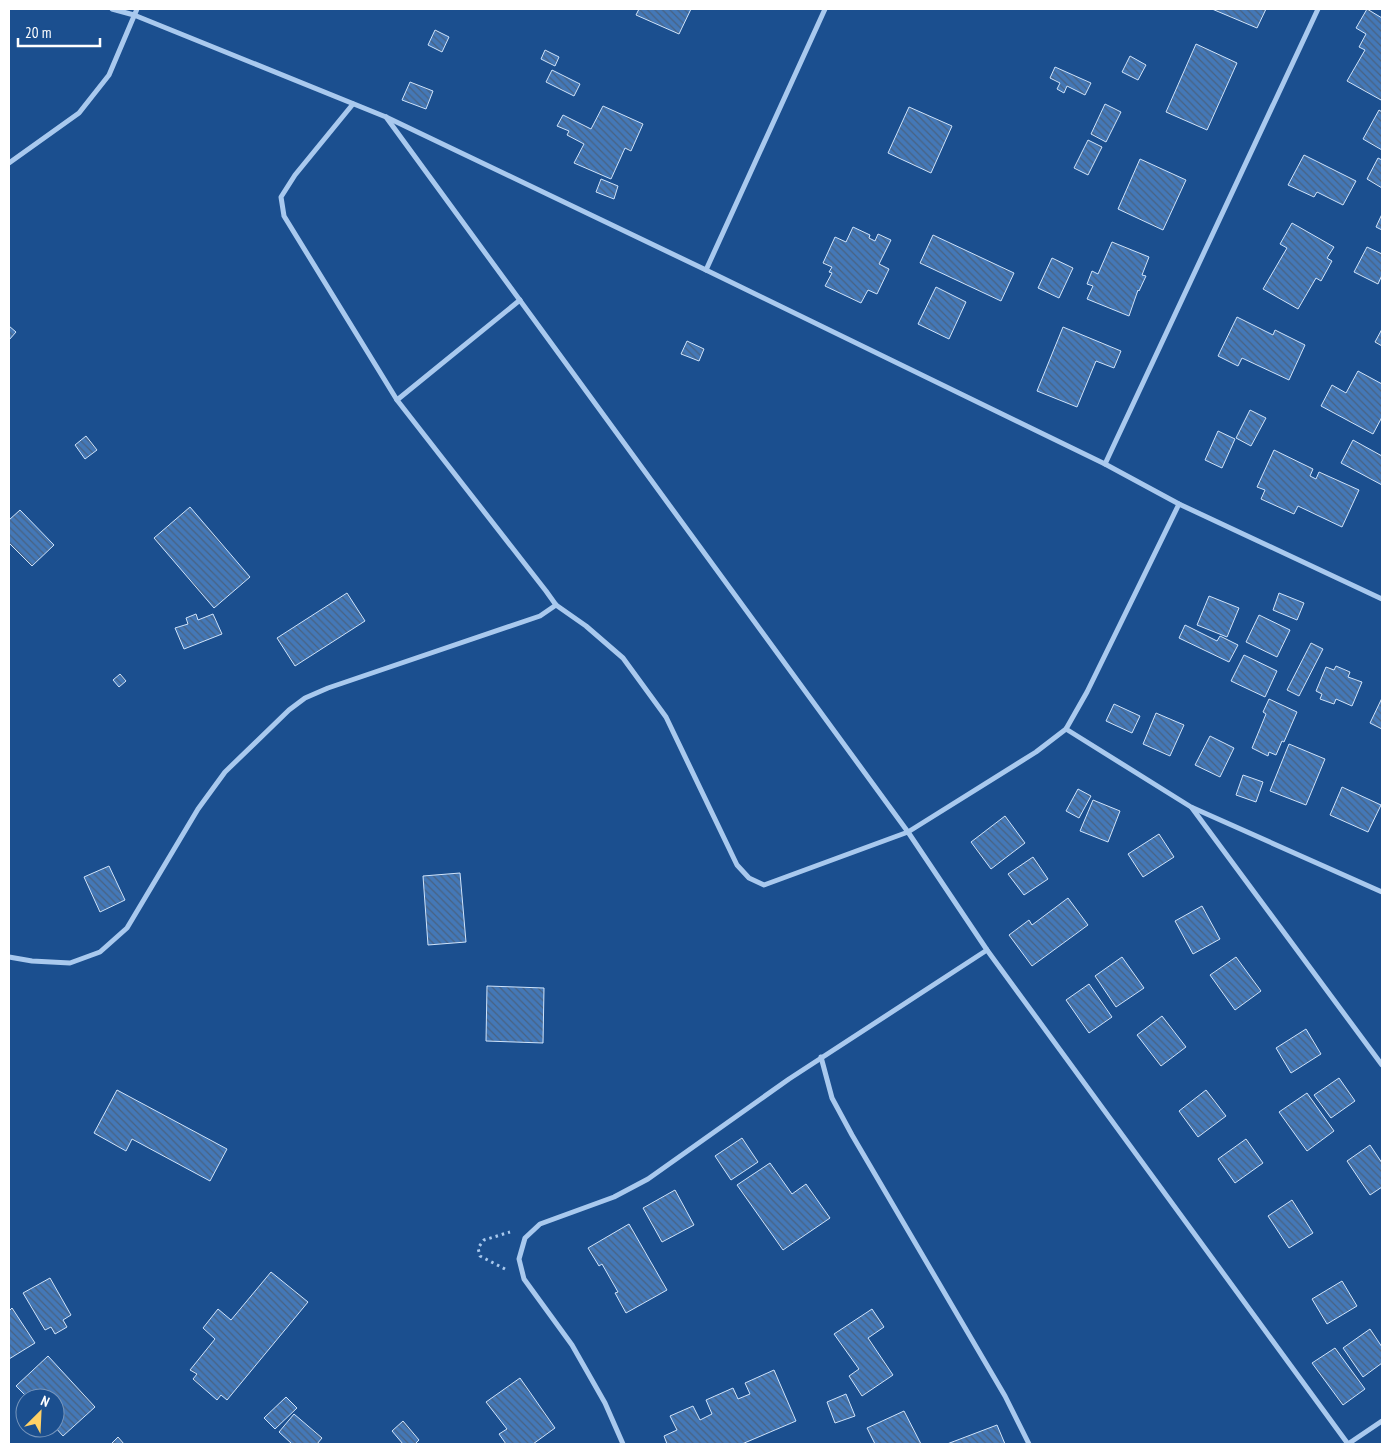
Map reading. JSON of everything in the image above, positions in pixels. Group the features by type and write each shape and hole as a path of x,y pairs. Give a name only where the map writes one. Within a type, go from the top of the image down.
{"street":[{"path":"112,9 134,15 386,117 1105,464 1179,504 1382,597"},
{"path":"9,162 78,113 109,75 137,9"},
{"path":"706,270 824,9"},
{"path":"1105,464 1318,9"},
{"path":"353,104 295,175 281,197 284,216 397,400 556,605 586,626 623,658 666,718 738,865 749,878 764,884 908,832 1036,752 1066,729 1087,692 1179,504"},
{"path":"386,117 908,832 987,950 1348,1444 1382,1421"},
{"path":"397,400 520,300"},
{"path":"9,957 32,961 70,963 100,952 127,928 198,809 225,772 289,710 305,698 328,688 540,616 556,605"},
{"path":"1066,729 1191,808 1382,892"},
{"path":"1191,808 1382,1065"},
{"path":"622,1444 605,1404 572,1345 524,1279 519,1259 525,1238 540,1224 614,1197 648,1179 820,1057 987,950"},
{"path":"820,1057 832,1098 1005,1396 1029,1444"}],"path":[{"path":"478,1248 480,1256 524,1279"}],"building":[{"path":"639,9 691,9 679,34 636,15"},
{"path":"1212,9 1266,9 1257,28"},
{"path":"1367,9 1382,18 1381,100 1347,81 1365,50 1359,47 1366,34 1356,28"},
{"path":"435,30 449,37 442,52 428,45"},
{"path":"1196,44 1237,63 1207,130 1166,112"},
{"path":"545,50 559,57 555,66 541,59"},
{"path":"1130,56 1146,65 1138,80 1122,72"},
{"path":"1055,67 1091,83 1085,95 1067,86 1064,93 1057,89 1060,83 1050,78"},
{"path":"552,70 580,84 574,96 546,82"},
{"path":"410,82 433,91 426,109 402,100"},
{"path":"1105,104 1121,112 1106,142 1091,134"},
{"path":"603,106 643,124 631,151 625,148 611,179 574,163 584,144 567,135 569,131 557,126 563,115 591,129"},
{"path":"909,107 952,126 931,173 888,153"},
{"path":"1379,110 1382,112 1382,150 1363,139"},
{"path":"1088,140 1102,147 1088,175 1074,168"},
{"path":"1304,155 1356,181 1343,205 1317,192 1314,197 1288,185"},
{"path":"1378,158 1382,160 1382,188 1367,179"},
{"path":"1140,159 1186,180 1163,230 1118,209"},
{"path":"601,179 618,186 614,199 596,192"},
{"path":"1382,214 1382,230 1376,227"},
{"path":"1292,223 1334,247 1327,258 1332,261 1321,281 1316,278 1298,309 1263,289 1287,248 1280,244"},
{"path":"853,227 870,235 869,238 875,241 878,234 891,240 879,264 889,269 877,294 868,290 861,303 825,286 832,273 829,272 832,267 823,263 835,237 846,242"},
{"path":"933,235 1014,273 1001,301 920,263"},
{"path":"1112,242 1149,257 1142,275 1146,276 1138,290 1129,316 1087,299 1093,286 1087,284 1092,271 1098,274"},
{"path":"1367,247 1382,254 1382,275 1378,284 1354,272"},
{"path":"1052,258 1073,268 1059,298 1038,288"},
{"path":"936,287 966,302 949,339 918,324"},
{"path":"1237,317 1273,335 1275,330 1305,345 1289,380 1242,358 1238,366 1218,356"},
{"path":"9,326 16,332 9,340"},
{"path":"1063,327 1121,351 1114,368 1096,361 1077,407 1037,391"},
{"path":"1382,329 1382,346 1375,342"},
{"path":"687,341 704,349 699,361 681,354"},
{"path":"1358,371 1382,384 1382,417 1373,434 1321,406 1332,385 1346,393"},
{"path":"1250,410 1266,418 1251,446 1236,438"},
{"path":"1218,431 1235,439 1222,468 1205,460"},
{"path":"86,436 97,450 85,459 75,445"},
{"path":"1353,440 1382,456 1382,485 1341,463"},
{"path":"1274,450 1313,469 1310,476 1316,479 1319,472 1359,490 1342,527 1298,506 1294,514 1261,499 1265,490 1257,487"},
{"path":"190,507 250,577 214,608 154,538"},
{"path":"20,510 54,545 32,566 9,545 9,520"},
{"path":"347,593 365,621 295,666 277,638"},
{"path":"1279,593 1304,603 1297,620 1273,610"},
{"path":"1209,596 1239,608 1227,637 1197,625"},
{"path":"196,614 198,620 213,614 222,634 184,649 175,628 188,624 186,618"},
{"path":"1259,615 1290,630 1277,657 1246,642"},
{"path":"1185,625 1217,641 1220,636 1238,645 1229,662 1179,638"},
{"path":"1311,643 1323,649 1299,696 1287,690"},
{"path":"1244,655 1277,671 1265,697 1231,681"},
{"path":"1336,666 1350,672 1348,677 1362,682 1352,706 1336,699 1334,704 1320,699 1322,694 1316,691 1326,667 1334,670"},
{"path":"120,674 126,681 119,687 113,680"},
{"path":"1382,698 1382,729 1370,723"},
{"path":"1269,699 1297,712 1276,755 1269,752 1268,756 1252,748 1266,714 1263,712"},
{"path":"1114,704 1140,716 1132,733 1106,721"},
{"path":"1156,713 1184,725 1170,756 1143,744"},
{"path":"1210,736 1234,748 1220,777 1195,765"},
{"path":"1289,744 1325,759 1306,805 1270,791"},
{"path":"1243,775 1263,782 1256,802 1236,795"},
{"path":"1342,787 1381,805 1368,832 1330,815"},
{"path":"1078,789 1091,796 1079,818 1066,811"},
{"path":"1093,800 1120,811 1108,842 1080,831"},
{"path":"1005,816 1025,843 991,869 971,842"},
{"path":"1159,834 1174,857 1143,877 1128,854"},
{"path":"1033,857 1048,879 1024,895 1008,874"},
{"path":"109,866 125,900 100,912 84,877"},
{"path":"460,873 466,942 428,945 423,876"},
{"path":"1068,898 1088,925 1032,966 1009,935 1029,920 1032,925"},
{"path":"1202,906 1220,939 1193,954 1175,921"},
{"path":"1122,957 1144,988 1116,1007 1095,976"},
{"path":"1236,957 1261,991 1235,1010 1210,975"},
{"path":"1089,984 1112,1017 1089,1033 1066,1000"},
{"path":"487,986 544,988 543,1043 486,1041"},
{"path":"1162,1016 1186,1047 1161,1066 1137,1035"},
{"path":"1306,1029 1321,1054 1291,1073 1276,1048"},
{"path":"1339,1078 1355,1101 1331,1118 1314,1095"},
{"path":"117,1090 227,1149 210,1181 132,1139 126,1151 94,1133"},
{"path":"1206,1090 1226,1116 1198,1137 1179,1111"},
{"path":"1307,1093 1334,1131 1307,1151 1279,1112"},
{"path":"742,1138 758,1162 731,1180 715,1156"},
{"path":"1246,1139 1263,1163 1235,1183 1218,1159"},
{"path":"1370,1145 1382,1163 1382,1187 1370,1195 1347,1161"},
{"path":"770,1163 792,1194 806,1184 830,1218 783,1250 737,1185"},
{"path":"675,1190 694,1225 662,1242 643,1208"},
{"path":"1292,1200 1313,1233 1289,1248 1268,1216"},
{"path":"629,1224 667,1290 626,1313 615,1293 618,1292 602,1264 599,1266 588,1248"},
{"path":"271,1272 308,1302 227,1400 221,1395 217,1400 193,1379 197,1374 190,1370 215,1339 203,1328 218,1309 231,1320"},
{"path":"50,1278 71,1315 63,1320 67,1327 55,1334 51,1327 45,1330 23,1293"},
{"path":"1342,1281 1357,1306 1327,1324 1312,1299"},
{"path":"12,1308 35,1343 9,1359 9,1311"},
{"path":"872,1309 884,1327 868,1338 893,1375 862,1396 849,1376 859,1369 834,1334"},
{"path":"1370,1329 1382,1347 1382,1363 1363,1377 1343,1348"},
{"path":"1335,1348 1365,1389 1343,1405 1312,1363"},
{"path":"48,1356 95,1407 65,1434 65,1388 18,1388 16,1386"},
{"path":"774,1370 796,1421 742,1444 667,1444 664,1436 677,1430 670,1416 693,1406 700,1420 712,1414 706,1400 733,1388 738,1399 750,1394 745,1383"},
{"path":"520,1378 555,1428 533,1444 506,1444 499,1434 507,1429 486,1402"},
{"path":"846,1394 855,1416 835,1423 827,1402"},
{"path":"286,1397 297,1408 275,1429 264,1418"},
{"path":"904,1411 921,1444 875,1444 867,1428"},
{"path":"294,1414 322,1438 317,1444 292,1444 279,1432"},
{"path":"403,1421 419,1440 415,1444 403,1444 392,1431"},
{"path":"997,1425 1005,1444 947,1444"},
{"path":"118,1437 124,1444 111,1444"}]}
